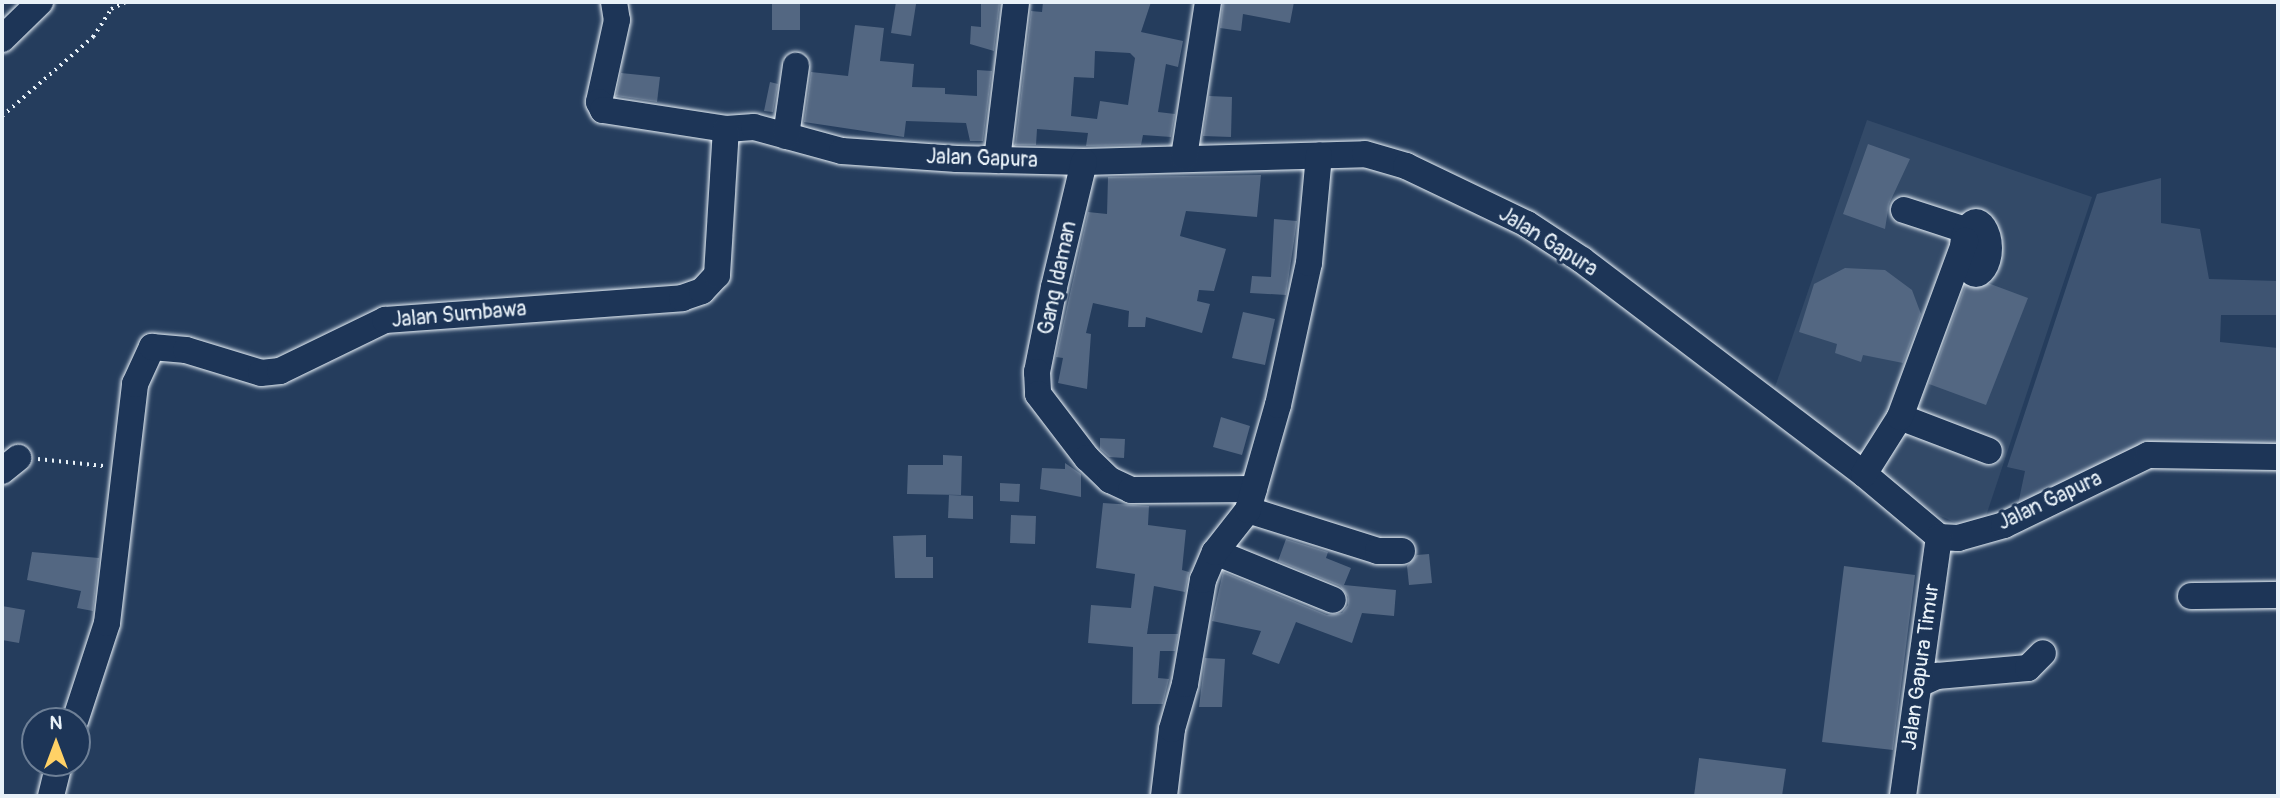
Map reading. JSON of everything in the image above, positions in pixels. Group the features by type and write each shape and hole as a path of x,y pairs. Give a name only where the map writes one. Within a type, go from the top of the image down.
{"street":[{"path":"2,39 40,2"},
{"name":"Jalan Gapura","path":"614,2 617,20 599,102 603,110 726,129 754,127 842,151 1084,162 1184,157 1365,154 1406,166 1527,224 1583,260 1864,474 1939,537 1958,538 2004,525 2148,455 2278,457"},
{"path":"997,160 1016,2"},
{"path":"1184,157 1208,2"},
{"path":"786,136 796,66"},
{"name":"Jalan Sumbawa","path":"80,707 107,623 135,384 152,348 186,350 261,373 280,371 385,320 641,302 682,298 702,291 717,275 726,129"},
{"path":"1164,796 1172,729 1185,684 1203,580 1215,552 1251,500 1301,302 1319,155"},
{"name":"Gang Idaman","path":"1084,162 1037,372 1038,394 1087,458 1110,480 1131,489 1251,500"},
{"path":"1864,474 1900,417 1964,235 1904,210"},
{"path":"1900,417 1989,451"},
{"path":"1251,500 1378,551 1402,551"},
{"name":"Jalan Gapura Timur","path":"1903,796 1939,537"},
{"path":"1215,552 1333,600"},
{"path":"2191,596 2278,595"},
{"path":"1919,684 1937,676 2028,668 2043,653"},
{"path":"51,796 56,777"}],"path":[{"path":"2,116 93,37 111,9 126,2"},
{"path":"10,464 124,468"}],"shaded area":[{"path":"1867,120 2092,197 1985,519 1961,525 1936,514 1774,390"},
{"path":"2161,178 2161,223 2200,229 2209,279 2278,281 2278,315 2221,315 2220,342 2278,348 2278,448 2174,444 2017,509 2025,471 2007,467 2097,194"}],"building":[{"path":"772,2 800,2 800,30 772,30"},
{"path":"896,2 916,4 911,36 891,33"},
{"path":"981,2 1000,2 994,51 970,44 971,26 981,27"},
{"path":"1043,2 1151,2 1141,32 1183,41 1178,67 1166,64 1158,112 1175,114 1171,137 1143,135 1141,145 1086,146 1088,133 1037,129 1036,145 1015,145 1031,11 1042,12","holes":["1095,51 1130,53 1135,58 1128,105 1100,101 1097,119 1071,116 1074,77 1094,78"]},
{"path":"1223,2 1294,2 1290,23 1243,14 1241,31 1220,28"},
{"path":"855,25 884,28 880,61 914,64 912,87 945,88 945,94 977,96 977,70 992,71 983,141 970,141 966,123 906,121 904,137 804,122 811,72 848,76"},
{"path":"621,73 660,77 657,102 616,96"},
{"path":"770,82 778,84 773,112 764,111"},
{"path":"1209,96 1232,97 1231,137 1203,136"},
{"path":"1868,144 1910,159 1889,204 1885,229 1843,214"},
{"path":"1261,175 1257,217 1186,211 1180,236 1226,249 1214,291 1199,290 1197,301 1210,304 1202,333 1146,317 1145,327 1128,327 1129,311 1093,303 1086,333 1091,334 1087,389 1058,383 1063,358 1056,357 1088,212 1107,214 1108,177"},
{"path":"1274,219 1297,221 1286,295 1250,293 1252,276 1271,277"},
{"path":"1845,268 1885,270 1912,290 1921,314 1903,363 1863,355 1861,362 1835,353 1837,344 1799,332 1814,284"},
{"path":"1969,276 2028,298 1986,405 1929,384"},
{"path":"1243,312 1275,319 1265,365 1232,358"},
{"path":"1221,417 1250,426 1242,455 1213,447"},
{"path":"1100,438 1125,439 1124,458 1109,457 1100,449"},
{"path":"943,455 962,456 961,495 907,494 908,465 943,465"},
{"path":"1065,463 1081,474 1081,497 1040,489 1042,468 1065,469"},
{"path":"1000,483 1020,484 1019,502 1000,501"},
{"path":"949,495 973,496 973,519 948,518"},
{"path":"1103,503 1149,506 1148,525 1186,530 1182,570 1189,572 1185,592 1154,586 1147,634 1178,634 1175,651 1160,651 1158,678 1169,679 1163,704 1132,704 1133,647 1088,643 1091,605 1131,608 1135,574 1096,568"},
{"path":"1011,515 1036,516 1035,544 1010,543"},
{"path":"926,535 926,557 933,557 933,578 895,578 893,536"},
{"path":"1286,539 1328,552 1326,558 1351,568 1344,585 1396,590 1394,616 1362,613 1352,643 1296,622 1279,664 1252,654 1261,631 1212,621 1223,572 1327,615 1342,613 1348,605 1348,597 1340,586 1278,561"},
{"path":"32,552 99,558 93,611 77,608 81,591 27,580"},
{"path":"1429,554 1432,583 1409,585 1407,566 1417,555"},
{"path":"1844,566 1915,575 1893,750 1822,742"},
{"path":"2,606 25,610 19,643 2,640"},
{"path":"1205,658 1225,659 1222,707 1199,707"},
{"path":"1699,758 1786,769 1782,796 1694,796"}]}
